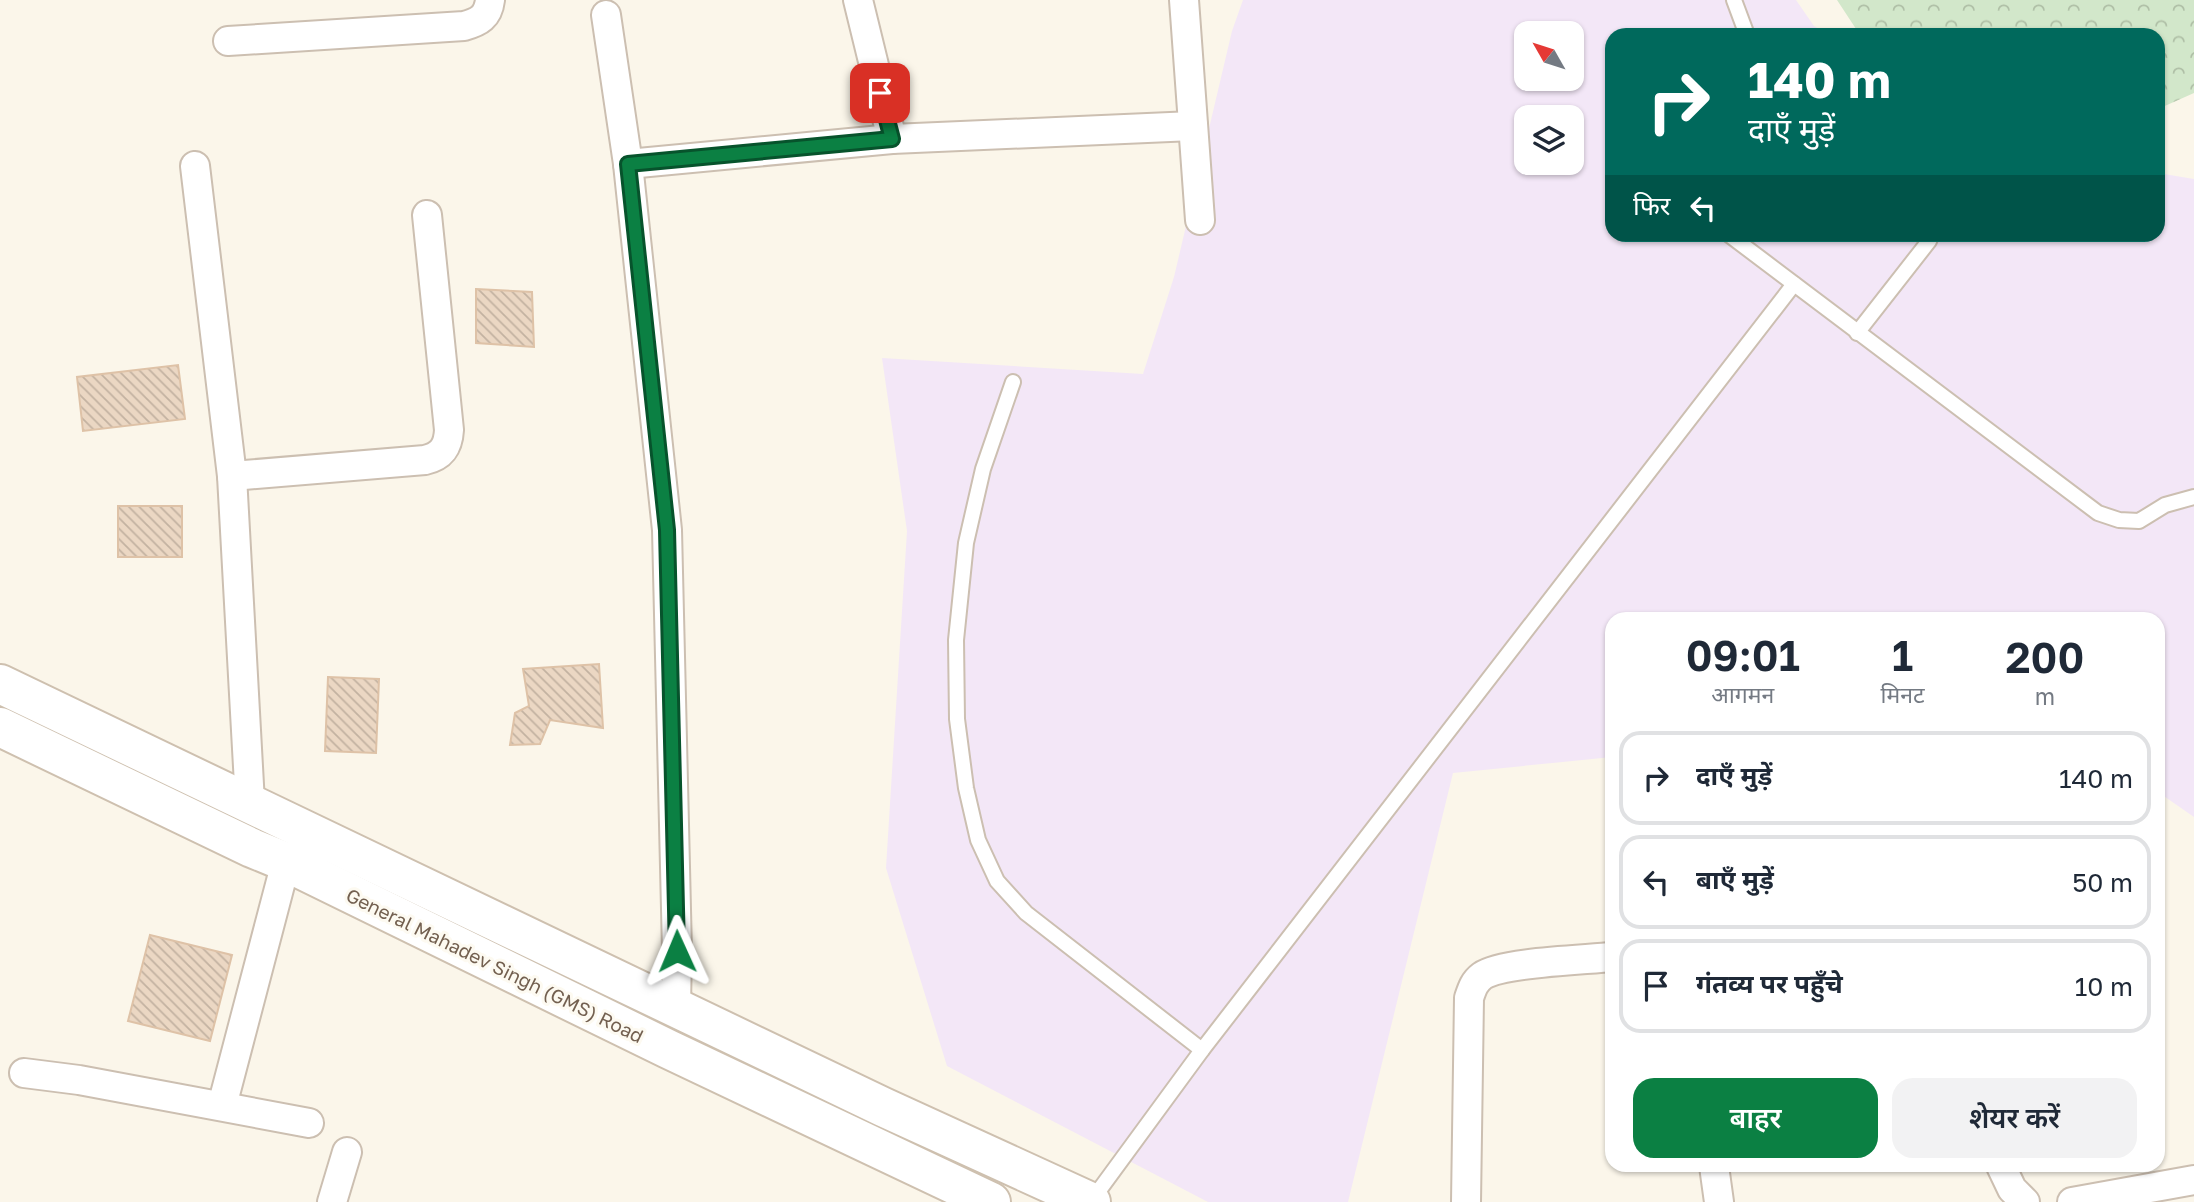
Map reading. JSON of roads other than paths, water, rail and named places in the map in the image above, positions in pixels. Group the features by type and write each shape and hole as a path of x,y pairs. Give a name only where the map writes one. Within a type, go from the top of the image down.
{"street":[{"path":"228,41 464,26 478,22 489,11 489,0"},
{"path":"858,0 892,139"},
{"path":"1184,0 1200,220"},
{"path":"606,15 628,164 667,530 676,1007"},
{"path":"628,164 892,139 1193,126"},
{"path":"195,166 232,476 250,803"},
{"path":"232,476 425,460 435,458 442,452 448,443 449,430 427,215"},
{"path":"0,684 883,1107 1091,1202"},
{"name":"General Mahadev Singh (GMS) Road","path":"0,727 990,1202"},
{"path":"222,1105 286,862"},
{"path":"1466,1202 1469,998 1473,984 1484,974 1504,968 1605,958"},
{"path":"24,1073 222,1105 309,1123"},
{"path":"332,1202 347,1153"},
{"path":"1715,1172 1719,1202"},
{"path":"2004,1172 2012,1189 2025,1202"},
{"path":"2072,1202 2194,1180"}],"lane":[{"path":"1734,0 1744,28"},
{"path":"1739,242 2098,513 2119,520 2139,521 2165,505 2194,497"},
{"path":"1857,333 1928,242"},
{"path":"1091,1202 1202,1051 1794,284"},
{"path":"1013,382 983,469 967,543 956,640 957,719 966,788 978,840 997,881 1026,913 1202,1051"}]}
